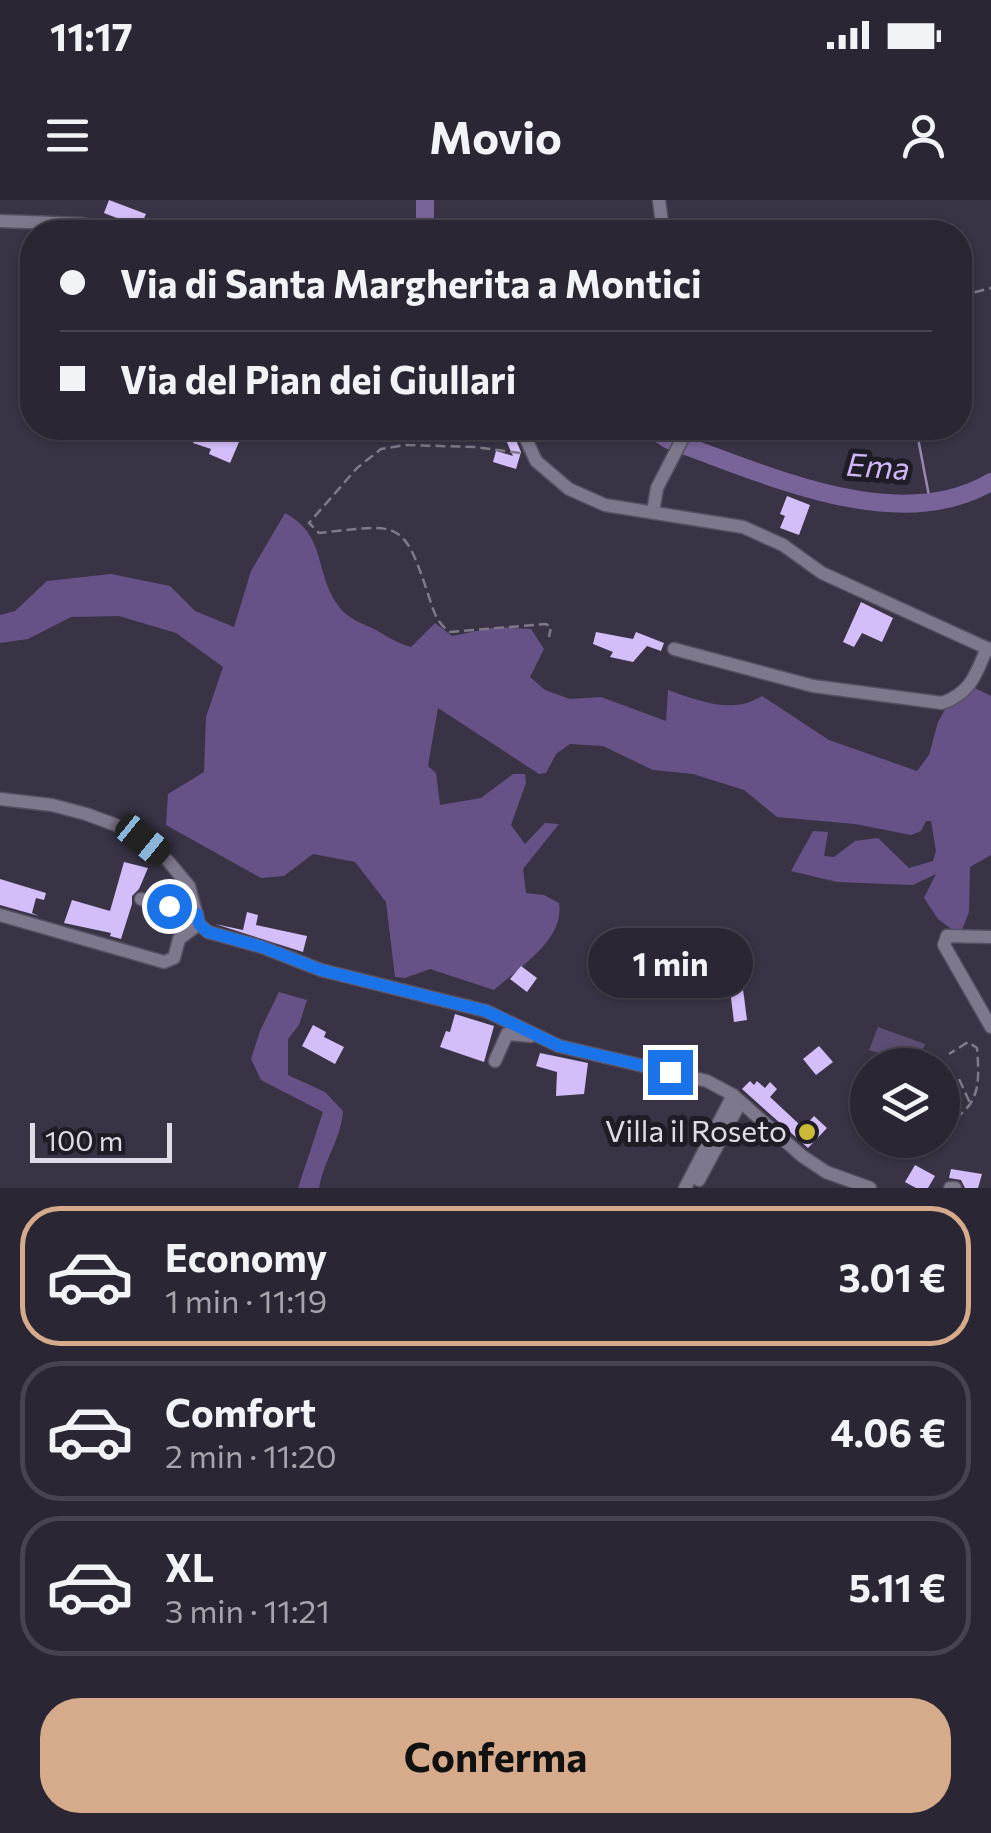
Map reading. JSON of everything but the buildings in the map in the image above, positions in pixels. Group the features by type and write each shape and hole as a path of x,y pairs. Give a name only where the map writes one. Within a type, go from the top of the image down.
{"street":[{"path":"526,440 532,454 549,473 570,489 606,505 743,528 783,545 822,573 989,649 970,688 960,697 942,703 813,686 674,649"},
{"path":"652,512 657,488 682,440"},
{"path":"0,799 52,805 86,814 143,840 168,860 188,886 198,919 208,932 321,970 486,1011 559,1046 707,1081 737,1099 826,1172 870,1188"},
{"path":"141,899 198,919"},
{"path":"0,916 169,962 179,939 198,919"},
{"path":"991,936 947,936 944,940 945,950 991,1028"},
{"path":"495,1061 507,1034 538,1036"},
{"path":"685,1188 737,1099"},
{"path":"695,1188 737,1099"}],"path":[{"path":"532,454 475,447 405,445 381,449 357,468 309,524 319,534 371,527 393,530 407,539 434,612 441,626 450,632 546,624 551,627 550,636"},
{"path":"958,1048 968,1042 977,1048 978,1086 960,1117"},
{"path":"960,1080 970,1104"}],"shaded area":[{"path":"285,513 307,532 330,591 350,617 411,647 435,623 452,636 497,627 531,629 544,649 530,677 545,690 570,699 601,697 666,721 668,690 728,705 762,696 829,740 917,771 929,755 947,706 975,688 991,696 991,855 970,867 969,912 962,930 954,931 938,919 924,898 936,874 913,885 837,882 791,871 813,831 828,832 824,856 834,857 855,841 878,838 909,868 933,861 936,851 931,821 911,835 855,824 777,817 744,790 693,774 653,770 603,746 570,744 556,754 546,773 539,774 438,708 428,766 436,773 440,805 481,798 513,774 525,774 526,783 511,825 525,844 545,823 559,824 523,869 526,893 544,895 559,903 559,916 555,929 538,952 494,990 430,969 405,978 395,977 386,902 355,862 313,854 284,876 261,878 166,825 168,794 204,772 206,717 223,667 176,633 119,616 71,617 28,639 0,643 0,615 15,611 47,581 111,574 170,586 195,611 234,627 251,571"},
{"path":"279,992 307,1000 299,1025 288,1039 288,1075 325,1092 343,1111 319,1188 298,1188 323,1112 261,1080 251,1059"},
{"path":"878,1027 925,1044 923,1048 870,1048"}],"waterway":[{"name":"Ema","path":"425,200 425,220"},
{"name":"Ema","path":"669,440 787,482 872,502 914,504 954,498 991,482"},
{"path":"918,440 930,501"}],"place":[{"name":"Villa il Roseto","path":"807,1132"}],"route":[{"path":"169,906 197,914 199,924 208,932 321,970 486,1011 559,1046 670,1072"}]}
